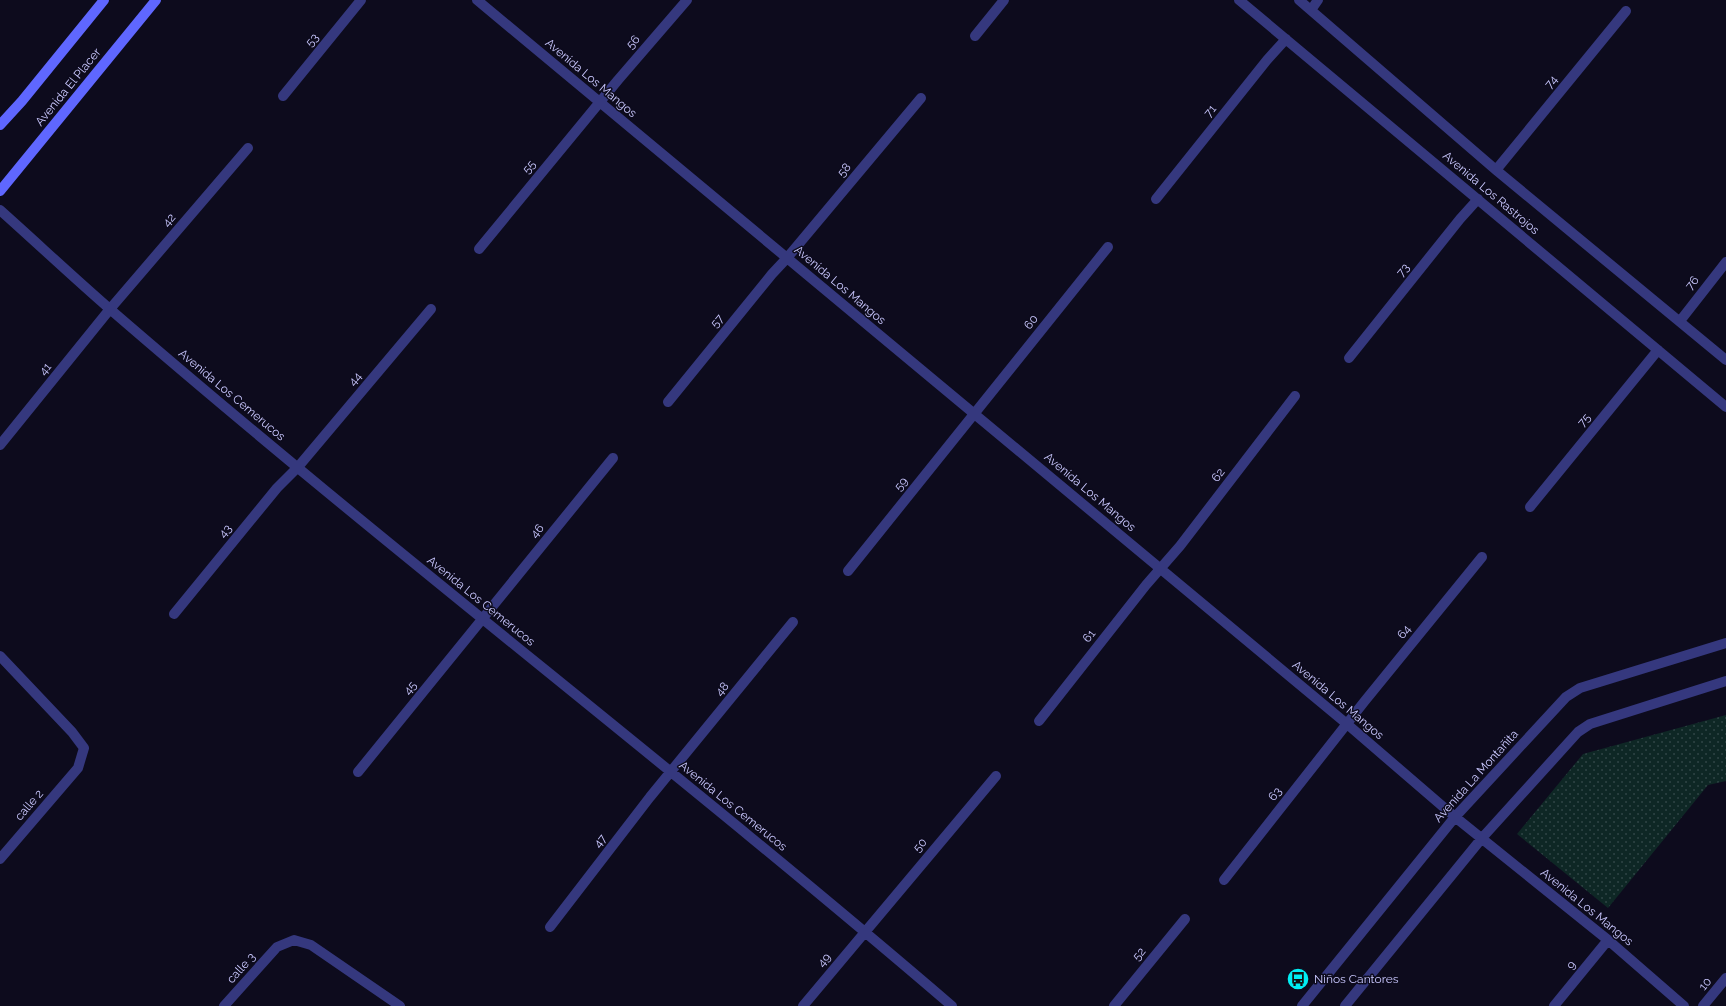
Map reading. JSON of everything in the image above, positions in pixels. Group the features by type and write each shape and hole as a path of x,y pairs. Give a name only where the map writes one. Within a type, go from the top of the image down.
{"street":[{"path":"0,125 104,0"},
{"name":"Avenida El Placer","path":"0,191 156,0"},
{"name":"53","path":"283,96 361,0"},
{"name":"Avenida Los Mangos","path":"477,0 1161,568 1455,817 1608,940 1684,1006"},
{"name":"56","path":"600,102 687,0"},
{"path":"975,36 1004,0"},
{"name":"Avenida Los Rastrojos","path":"1239,0 1726,407"},
{"name":"Avenida Los Rastrojos","path":"1299,0 1496,170 1726,360"},
{"path":"1311,10 1318,0"},
{"name":"74","path":"1496,170 1626,11"},
{"name":"71","path":"1156,199 1267,60 1286,39"},
{"name":"58","path":"787,258 921,98"},
{"name":"55","path":"479,249 600,102"},
{"name":"42","path":"110,309 248,148"},
{"name":"73","path":"1349,358 1460,219 1478,199"},
{"name":"Avenida Los Cemerucos","path":"0,210 110,309 298,467 483,620 865,931 952,1006"},
{"name":"60","path":"974,413 1108,247"},
{"name":"57","path":"668,402 772,274 787,258"},
{"name":"76","path":"1680,321 1726,262"},
{"name":"41","path":"0,445 110,309"},
{"name":"44","path":"298,467 431,309"},
{"name":"75","path":"1530,506 1658,350"},
{"name":"62","path":"1161,568 1180,546 1295,396"},
{"name":"59","path":"848,571 974,413"},
{"name":"46","path":"483,620 613,458"},
{"name":"43","path":"174,614 278,488 298,467"},
{"name":"64","path":"1347,724 1482,557"},
{"name":"61","path":"1039,721 1161,568"},
{"name":"45","path":"358,772 483,620"},
{"name":"48","path":"671,772 793,622"},
{"name":"Avenida La Montañita","path":"1302,1006 1455,817 1566,697 1580,688 1726,643"},
{"name":"calle 2","path":"0,656 72,732 84,748 78,768 0,859"},
{"path":"1344,1006 1482,838 1578,732 1590,724 1726,681"},
{"name":"63","path":"1224,880 1347,724"},
{"name":"47","path":"550,927 671,772"},
{"name":"50","path":"865,931 996,776"},
{"name":"52","path":"1114,1006 1184,919"},
{"name":"49","path":"803,1006 865,931"},
{"name":"calle 3","path":"224,1006 277,947 294,940 311,945 400,1006"},
{"name":"9","path":"1554,1006 1608,940"},
{"name":"10","path":"1703,1006 1726,978"}],"green space":[{"path":"1726,715 1726,781 1708,785 1608,908 1517,834 1583,754"}],"place":[{"name":"Niños Cantores","path":"1298,979"}]}
